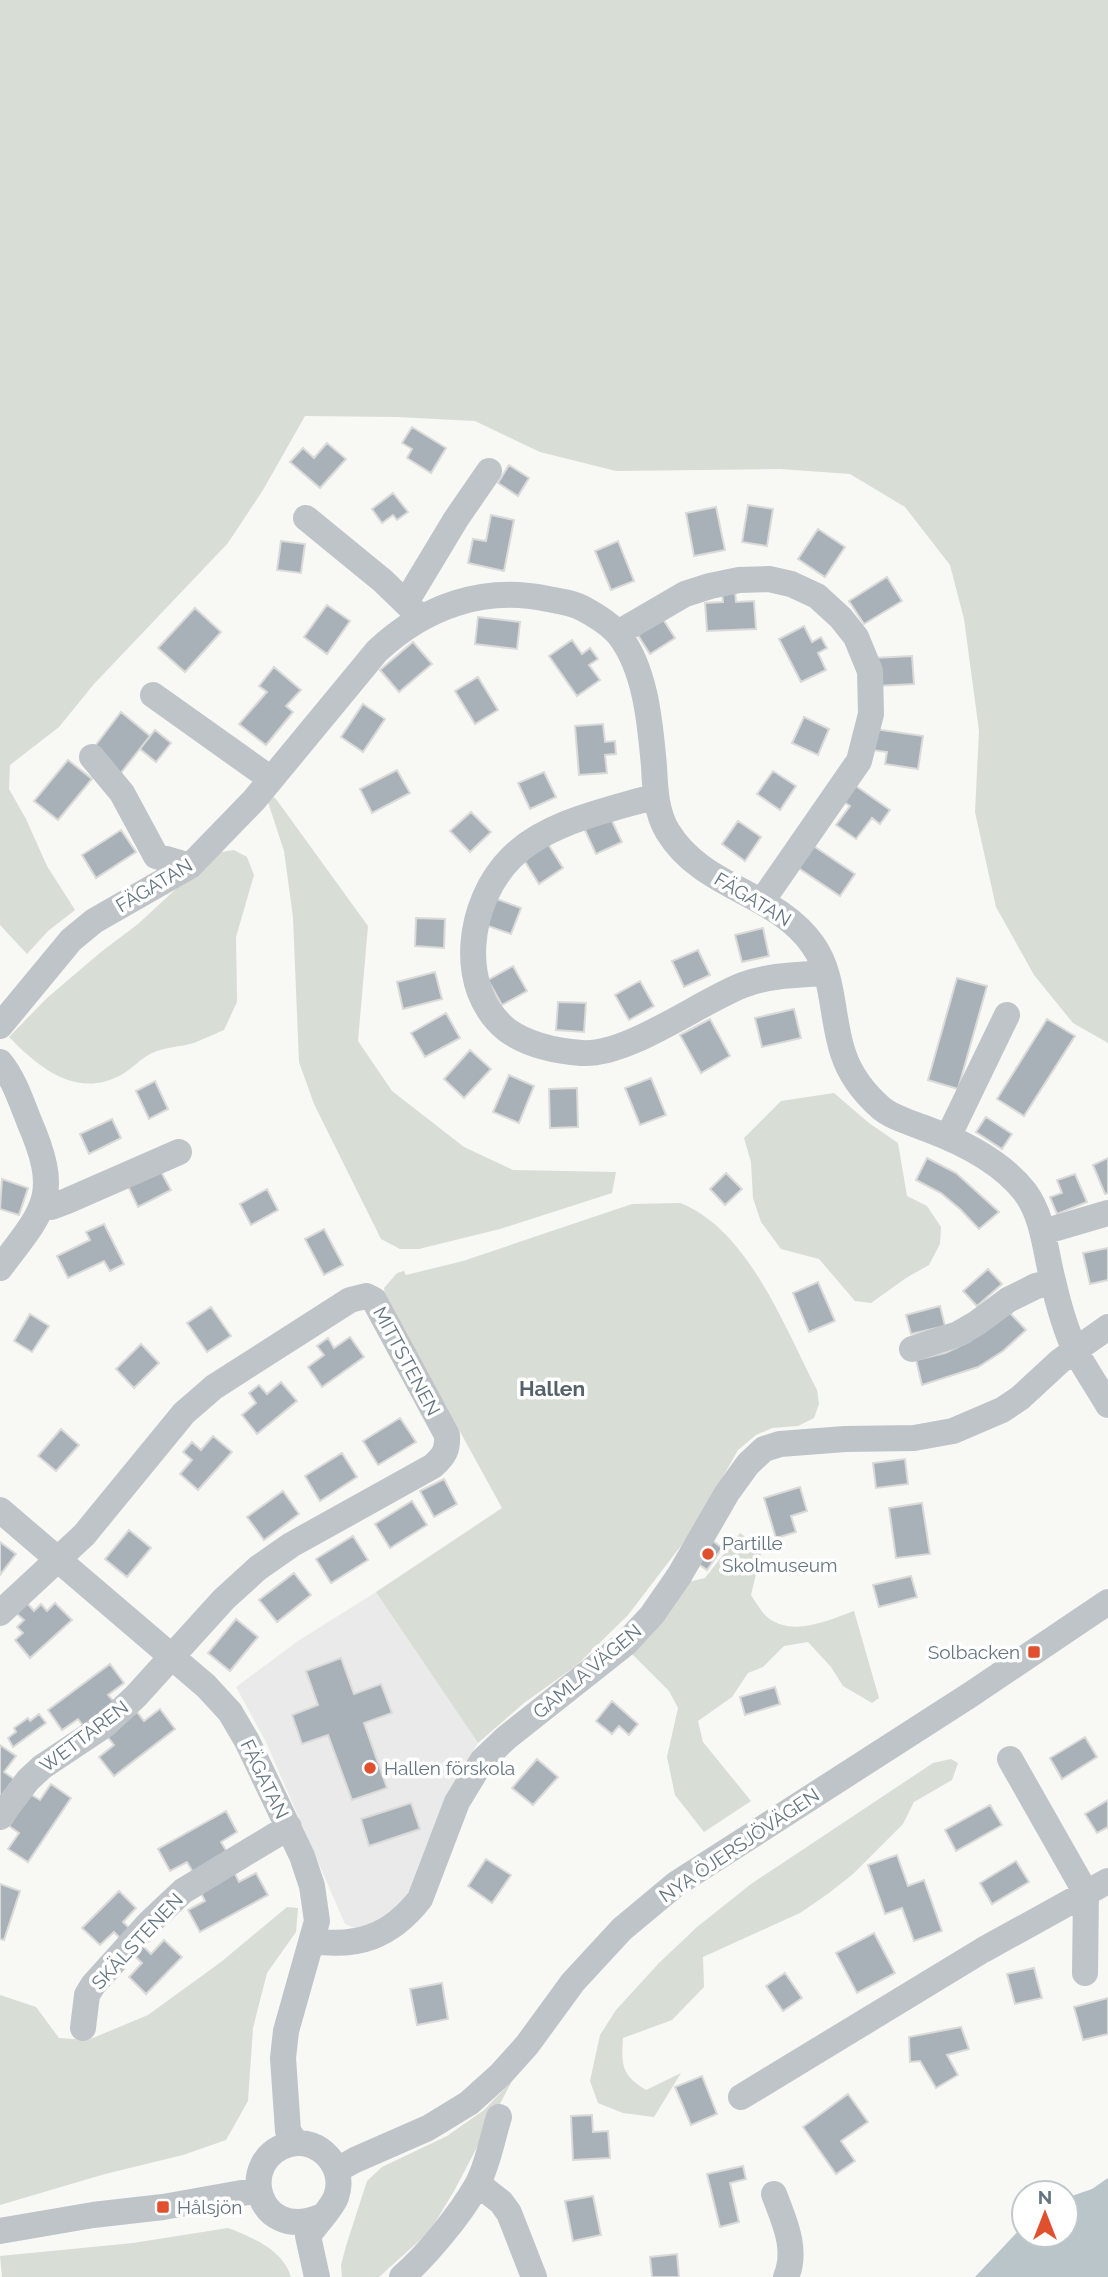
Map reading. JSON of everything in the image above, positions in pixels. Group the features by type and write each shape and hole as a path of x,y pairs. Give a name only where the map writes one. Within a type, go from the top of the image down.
{"street":[{"path":"306,519 412,610 456,519 489,471"},
{"path":"618,633 685,594 738,580 769,579 791,584 817,596 841,618 856,637 870,671 871,714 859,761 762,901"},
{"name":"FÄGATAN","path":"0,1026 71,940 94,921 190,866 271,779 377,651 396,633 412,610 494,596 522,595 559,601 584,609 618,633 633,660 642,686 651,730 656,796 662,820 681,849 716,878 762,901 796,923 816,948 827,973 843,1053 858,1085 884,1111 948,1137 985,1156 1025,1192 1043,1231 1053,1282 1075,1350 1108,1405"},
{"path":"153,695 271,779"},
{"path":"92,757 122,793 156,856 190,866"},
{"path":"656,796 579,819 536,838 509,859 492,882 480,907 473,959 479,989 489,1010 506,1029 526,1041 554,1050 600,1053 666,1025 742,985 768,977 827,973"},
{"path":"948,1137 1007,1015"},
{"path":"0,1062 15,1087 46,1165 43,1207 35,1223 0,1268"},
{"path":"43,1207 66,1201 179,1152"},
{"path":"1043,1231 1108,1213"},
{"path":"912,1349 958,1334 978,1323 1008,1300 1036,1286 1053,1282"},
{"name":"MITTSTENEN","path":"59,1560 84,1535 184,1413 214,1387 350,1300 366,1296 374,1300 447,1435 448,1447 443,1457 433,1466 291,1545 258,1568 224,1599 172,1658"},
{"name":"GAMLA VÄGEN","path":"312,1941 335,1945 358,1942 389,1930 412,1909 420,1899 457,1802 482,1761 506,1738 626,1643 652,1615 679,1576 727,1493 748,1464 764,1449 780,1444 914,1438 953,1431 1002,1410 1020,1398 1075,1350 1108,1327"},
{"name":"FÄGATAN","path":"0,1510 205,1686 230,1712 289,1827 312,1886 317,1921 286,2031 283,2057 288,2131 296,2143"},
{"path":"0,1613 59,1560"},
{"name":"NYA ÖJERSJÖVÄGEN","path":"337,2170 428,2128 469,2103 500,2075 527,2045 573,1982 622,1928 676,1884 970,1695 1108,1602"},
{"name":"WETTAREN","path":"0,1817 28,1780 42,1767 105,1725 172,1658"},
{"path":"1010,1759 1097,1887 1084,1973"},
{"name":"SKÄLSTENEN","path":"83,2028 87,1995 93,1985 149,1923 183,1891 289,1827"},
{"path":"741,2097 983,1950 1097,1887"},
{"path":"402,2277 417,2264 441,2235 478,2184 499,2118"},
{"path":"317,2277 308,2236 337,2197 337,2170 331,2159 309,2144 283,2146 272,2153 263,2164 259,2189 263,2202 271,2213 282,2220 308,2222 320,2217"},
{"path":"478,2184 509,2213 534,2277"},
{"path":"0,2231 93,2215 163,2207 259,2189"},
{"path":"774,2194 787,2230 792,2254 786,2277"}],"shaded area":[{"path":"0,0 1108,0 1108,1043 1073,1023 1034,975 996,907 975,812 979,731 964,619 950,565 905,507 850,474 780,469 616,471 540,452 475,421 305,416 263,490 228,543 94,684 59,727 10,765 9,789 47,866 75,910 48,931 27,954 0,925"},
{"path":"272,796 368,926 358,1041 392,1091 464,1147 513,1170 616,1172 612,1193 500,1229 419,1249 400,1249 381,1239 314,1104 299,1062 293,917 284,851 268,802"},
{"path":"234,850 247,857 254,875 236,937 237,1002 224,1030 194,1043 157,1051 121,1075 105,1082 89,1084 74,1082 46,1069 9,1037 47,998 138,924 215,853"},
{"path":"834,1093 898,1143 907,1196 927,1206 941,1227 940,1244 929,1265 871,1303 855,1301 819,1259 781,1249 761,1222 753,1198 751,1162 744,1138 781,1101"},
{"path":"680,1203 704,1216 726,1234 762,1283 817,1390 819,1404 814,1418 798,1426 772,1428 756,1435 738,1450 693,1530 628,1615 577,1665 524,1703 478,1743 376,1592 502,1508 385,1295 384,1288 397,1273 404,1271 406,1275 463,1261 632,1204"},
{"path":"740,1533 762,1549 751,1595 764,1614 774,1621 796,1627 808,1626 854,1611 879,1698 872,1703 843,1686 831,1667 808,1642 784,1646 763,1667 748,1673 732,1697 698,1721 703,1742 751,1801 704,1832 675,1795 667,1757 678,1708 669,1691 628,1650 688,1582 705,1578"},
{"name":"Hallen förskola","path":"376,1592 478,1743 447,1793 417,1879 401,1904 363,1931 345,1924 266,1742 236,1687 298,1641"},
{"path":"951,1759 958,1763 952,1780 914,1802 903,1824 853,1874 800,1913 703,1957 704,1987 672,2020 623,2038 622,2056 625,2069 632,2079 646,2090 681,2073 654,2117 623,2113 598,2103 590,2081 600,2035 616,2010 659,1963 697,1927 751,1884 933,1763"},
{"path":"287,1907 298,1908 296,1932 267,1973 253,2028 248,2101 226,2140 183,2155 105,2174 0,2205 0,1995 36,2007 59,2038 88,2040 148,2015 221,1962"},
{"path":"512,2081 430,2231 379,2277 342,2277 341,2265 367,2181 382,2167 447,2136 484,2110"},
{"path":"1108,2178 1108,2277 975,2277 1010,2240 1010,2249 1080,2249 1080,2193"},
{"path":"228,2228 256,2240 274,2252 291,2277 2,2277 0,2256 133,2243"}],"building":[{"path":"412,427 446,448 431,473 407,458 412,449 402,443"},
{"path":"327,443 346,459 320,488 290,462 303,448 314,458"},
{"path":"509,465 529,478 518,496 498,483"},
{"path":"393,493 408,512 397,520 393,515 382,523 372,509"},
{"path":"748,505 773,509 767,546 742,542"},
{"path":"716,507 725,550 694,556 686,513"},
{"path":"491,515 514,520 504,571 468,563 473,539 486,541"},
{"path":"818,529 845,547 825,577 798,559"},
{"path":"281,541 305,544 301,573 277,570"},
{"path":"618,541 634,581 611,590 595,551"},
{"path":"887,577 902,601 864,624 849,601"},
{"path":"735,591 736,602 754,601 756,629 707,631 705,603 723,602 722,592"},
{"path":"327,605 350,621 327,654 304,637"},
{"path":"195,608 221,632 185,672 158,648"},
{"path":"659,613 675,638 650,654 634,629"},
{"path":"478,617 520,622 517,649 475,644"},
{"path":"804,626 812,642 821,637 827,648 818,653 826,670 801,682 779,639"},
{"path":"572,640 582,654 590,648 598,659 589,665 600,680 577,696 549,656"},
{"path":"413,642 432,664 399,692 380,670"},
{"path":"912,656 914,684 876,686 874,658"},
{"path":"274,667 301,690 286,706 293,712 266,745 239,724 267,692 259,686"},
{"path":"478,677 498,710 475,724 455,691"},
{"path":"363,704 385,719 363,752 341,737"},
{"path":"121,712 150,736 120,774 92,750"},
{"path":"804,717 829,729 818,755 792,743"},
{"path":"603,724 605,742 615,741 616,754 605,755 607,773 579,775 575,726"},
{"path":"875,729 923,736 918,769 885,764 887,752 872,750"},
{"path":"155,730 171,743 156,762 140,749"},
{"path":"68,760 92,779 58,820 34,801"},
{"path":"397,770 410,793 372,813 360,789"},
{"path":"773,771 796,786 780,810 757,794"},
{"path":"544,772 556,797 530,809 518,783"},
{"path":"853,784 890,810 880,824 872,818 856,839 836,825 850,806 841,800"},
{"path":"471,812 491,832 470,852 450,831"},
{"path":"610,817 622,842 596,854 584,828"},
{"path":"738,821 761,837 745,861 722,844"},
{"path":"121,830 136,852 96,878 82,855"},
{"path":"809,843 855,874 840,896 794,865"},
{"path":"548,844 563,868 539,884 524,860"},
{"path":"494,898 521,908 511,934 485,925"},
{"path":"416,918 445,919 444,948 415,946"},
{"path":"763,928 769,956 742,962 735,935"},
{"path":"698,950 710,975 684,987 672,961"},
{"path":"513,966 527,991 502,1005 488,980"},
{"path":"435,972 442,999 403,1009 397,982"},
{"path":"957,978 987,986 958,1089 928,1080"},
{"path":"640,981 654,1006 629,1020 615,995"},
{"path":"558,1002 586,1003 584,1032 556,1030"},
{"path":"794,1009 801,1038 762,1047 755,1018"},
{"path":"446,1013 460,1038 425,1057 411,1033"},
{"path":"710,1019 730,1056 701,1073 680,1035"},
{"path":"1047,1019 1075,1036 1024,1116 997,1099"},
{"path":"470,1050 491,1069 464,1098 444,1079"},
{"path":"509,1075 534,1086 519,1123 493,1112"},
{"path":"651,1078 666,1115 640,1125 625,1088"},
{"path":"155,1081 168,1109 149,1119 136,1091"},
{"path":"577,1088 578,1127 550,1128 549,1089"},
{"path":"986,1117 1012,1134 1002,1149 976,1132"},
{"path":"112,1119 121,1138 89,1154 80,1134"},
{"path":"927,1158 956,1173 999,1212 979,1229 941,1193 916,1180"},
{"path":"1108,1158 1108,1193 1105,1194 1093,1165"},
{"path":"160,1170 171,1190 138,1207 128,1186"},
{"path":"726,1173 742,1189 725,1205 710,1189"},
{"path":"1075,1174 1087,1202 1057,1214 1050,1197 1062,1193 1057,1180"},
{"path":"2,1179 28,1188 19,1215 0,1209"},
{"path":"267,1189 278,1210 251,1225 240,1204"},
{"path":"104,1224 124,1264 110,1271 104,1261 68,1278 57,1256 90,1240 86,1232"},
{"path":"324,1229 343,1265 324,1275 305,1239"},
{"path":"1108,1248 1108,1280 1090,1284 1083,1253"},
{"path":"988,1269 1002,1284 977,1306 963,1291"},
{"path":"818,1282 835,1321 809,1332 793,1293"},
{"path":"940,1306 945,1326 911,1334 906,1315"},
{"path":"211,1307 231,1336 207,1352 187,1323"},
{"path":"1009,1312 1026,1330 1003,1351 978,1367 922,1385 916,1360 945,1353 969,1342"},
{"path":"30,1314 49,1326 32,1352 14,1341"},
{"path":"350,1337 364,1357 322,1387 308,1367 324,1355 317,1346 328,1338 334,1348"},
{"path":"141,1344 159,1363 134,1388 116,1369"},
{"path":"281,1382 297,1401 257,1434 242,1415 256,1403 249,1393 259,1385 267,1394"},
{"path":"400,1418 416,1442 378,1465 363,1441"},
{"path":"61,1429 79,1445 56,1471 38,1456"},
{"path":"213,1436 232,1452 198,1490 180,1474 192,1460 183,1452 192,1442 201,1450"},
{"path":"342,1453 357,1477 320,1501 305,1476"},
{"path":"905,1459 908,1484 876,1488 873,1463"},
{"path":"444,1479 457,1504 434,1517 420,1491"},
{"path":"800,1487 807,1511 791,1516 796,1532 776,1538 764,1498"},
{"path":"283,1491 299,1514 264,1540 247,1517"},
{"path":"412,1501 427,1525 390,1548 375,1524"},
{"path":"922,1503 930,1554 896,1558 889,1508"},
{"path":"129,1530 151,1548 127,1577 105,1559"},
{"path":"353,1536 368,1560 331,1583 316,1559"},
{"name":"Partille Skolmuseum","path":"709,1538 722,1548 707,1570 693,1560"},
{"path":"0,1542 16,1554 0,1575"},
{"path":"294,1573 311,1595 277,1622 259,1600"},
{"path":"911,1576 917,1597 879,1607 873,1585"},
{"path":"27,1603 34,1611 41,1604 47,1611 55,1603 72,1620 30,1658 15,1640 23,1633 17,1627 24,1620 16,1613"},
{"path":"236,1619 258,1637 230,1671 208,1653"},
{"path":"341,1658 354,1694 381,1684 392,1713 364,1723 387,1788 352,1800 328,1735 302,1744 292,1715 318,1705 306,1671"},
{"path":"110,1664 124,1683 108,1695 116,1704 85,1728 78,1719 62,1730 48,1710"},
{"path":"775,1687 780,1704 745,1715 740,1697"},
{"path":"612,1701 638,1724 629,1735 619,1726 612,1734 596,1721"},
{"path":"160,1709 175,1729 114,1776 99,1757 114,1745 107,1736 137,1712 144,1721"},
{"path":"39,1714 46,1723 13,1747 8,1738 16,1732 14,1728"},
{"path":"1085,1737 1097,1757 1062,1779 1050,1758"},
{"path":"0,1745 16,1756 4,1772 14,1779 0,1799"},
{"path":"537,1759 558,1777 533,1805 512,1788"},
{"path":"51,1784 71,1798 28,1862 8,1849 19,1833 9,1826 30,1794 40,1800"},
{"path":"1108,1800 1108,1827 1097,1833 1085,1814"},
{"path":"411,1803 420,1829 369,1846 361,1819"},
{"path":"990,1805 1002,1825 956,1851 945,1830"},
{"path":"226,1811 237,1832 221,1842 227,1852 193,1872 187,1862 170,1871 158,1849"},
{"path":"897,1855 908,1886 924,1880 942,1931 914,1941 902,1908 885,1914 868,1865"},
{"path":"486,1859 511,1875 492,1903 468,1886"},
{"path":"1016,1861 1029,1882 992,1904 980,1883"},
{"path":"234,1872 239,1882 256,1873 268,1895 200,1932 188,1910 205,1901 200,1891"},
{"path":"0,1884 20,1891 4,1940 0,1939"},
{"path":"119,1891 136,1908 123,1922 131,1930 122,1940 114,1932 100,1945 82,1928"},
{"path":"874,1933 895,1973 857,1993 836,1953"},
{"path":"164,1940 182,1957 146,1994 129,1977 142,1963 134,1955 143,1946 151,1954"},
{"path":"1034,1968 1042,1998 1015,2004 1007,1974"},
{"path":"785,1973 802,1998 783,2011 766,1986"},
{"path":"442,1983 448,2019 417,2025 410,1989"},
{"path":"1108,1998 1108,2034 1083,2040 1074,2007"},
{"path":"961,2027 969,2049 947,2055 958,2075 936,2088 920,2061 910,2062 909,2037"},
{"path":"702,2076 717,2114 691,2125 675,2087"},
{"path":"848,2094 868,2122 841,2141 855,2161 836,2174 803,2127"},
{"path":"592,2115 593,2132 608,2131 610,2158 573,2160 571,2116"},
{"path":"743,2166 746,2179 730,2183 739,2222 720,2227 707,2174"},
{"path":"593,2196 601,2235 573,2241 565,2201"},
{"path":"677,2254 679,2277 652,2277 650,2257"}],"place":[{"name":"Partille Skolmuseum","path":"708,1554"},
{"name":"Solbacken","path":"1034,1652"},
{"name":"Hallen förskola","path":"370,1768"},
{"name":"Hålsjön","path":"163,2207"}],"district":[{"name":"Hallen","path":"552,1389"}]}
